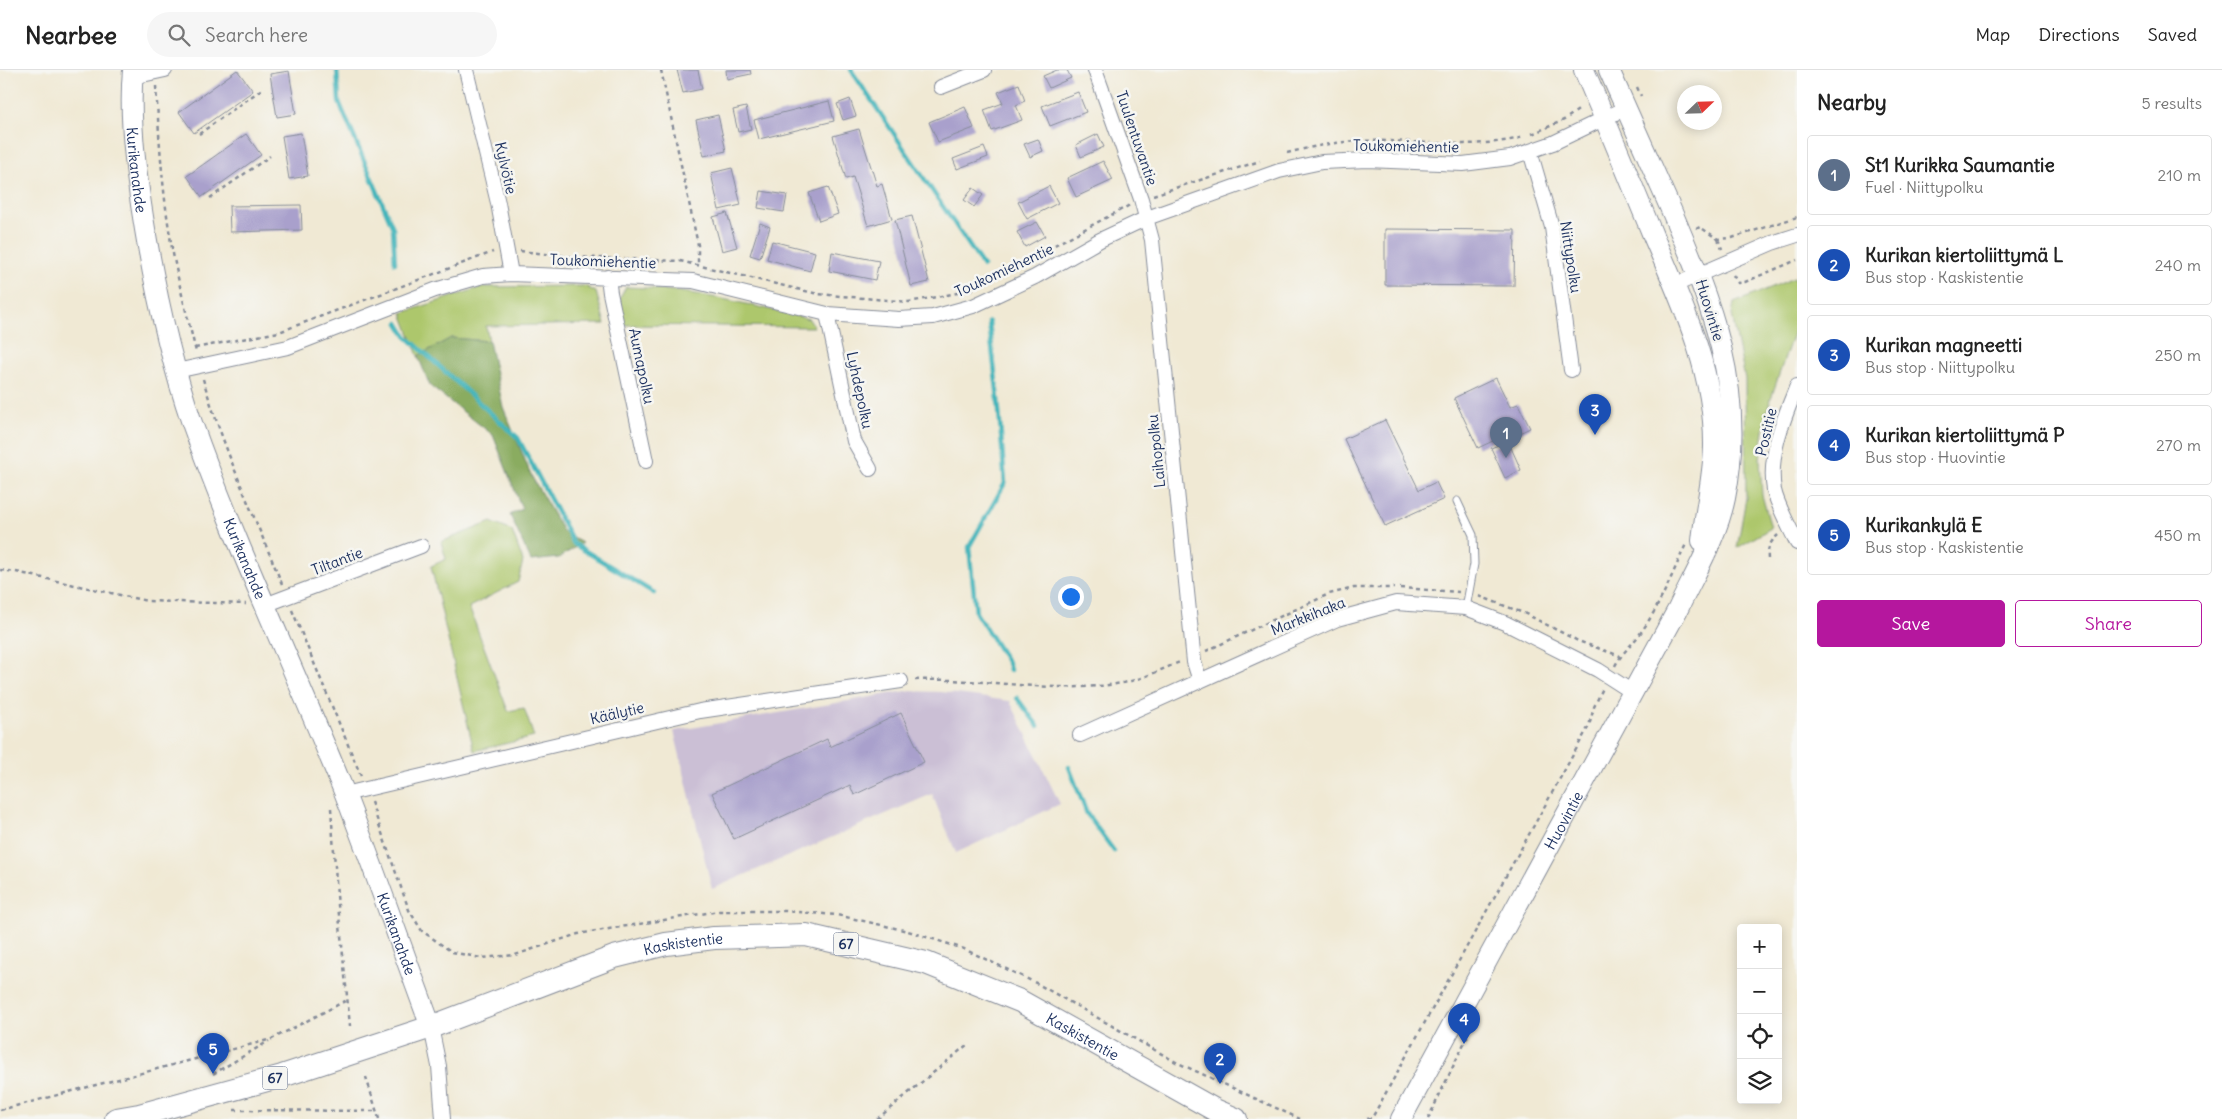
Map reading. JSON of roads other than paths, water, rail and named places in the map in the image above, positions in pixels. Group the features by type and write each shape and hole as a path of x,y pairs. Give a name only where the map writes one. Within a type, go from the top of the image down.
{"main road":[{"name":"Huovintie","path":"1584,70 1596,122 1676,285 1692,328 1709,391 1714,446 1700,563"},
{"name":"Huovintie","path":"1401,1119 1678,609 1716,530 1725,498 1731,450 1730,390 1715,322 1699,275 1609,70"},
{"name":"Kurikanahde","path":"133,74 135,151 142,214 153,275 176,371 192,423 335,772 338,798 431,1027"},
{"name":"Kaskistentie","path":"116,1119 139,1115 282,1076 431,1027 614,957 666,944 714,938 806,935 926,963 1020,1001 1207,1105 1236,1119"},
{"name":"Huovintie","path":"1412,1119 1425,1077"}],"street":[{"path":"133,74 165,70"},
{"name":"Kylvötie","path":"466,70 508,250 511,274"},
{"path":"941,87 984,70"},
{"name":"Tuulentuvantie","path":"1095,70 1147,218"},
{"name":"Toukomiehentie","path":"176,371 288,346 435,290 483,276 511,274 693,281 827,314 899,319 933,317 973,306 1035,277 1100,240 1147,218 1279,171 1322,162 1366,160 1463,164 1510,158 1553,143 1626,108"},
{"name":"Niittypolku","path":"1530,151 1552,227 1571,370"},
{"name":"Laihopolku","path":"1147,218 1152,240 1194,662 1200,681"},
{"path":"1676,285 1772,243 1797,235"},
{"name":"Aumapolku","path":"608,277 646,461"},
{"name":"Lyhdepolku","path":"827,314 854,441 870,469"},
{"name":"Postitie","path":"1794,537 1774,490 1774,452 1797,386"},
{"name":"Tiltantie","path":"265,605 421,546"},
{"name":"Markkihaka","path":"1080,735 1337,619 1396,603 1466,608 1506,623 1634,692"},
{"name":"Käälytie","path":"338,798 700,711 901,681"},
{"path":"431,1027 438,1066 443,1119"}],"lane":[{"path":"1457,501 1473,535 1474,564 1466,608"}],"waterway":[{"path":"337,70 339,102 393,228 395,263"},
{"path":"851,70 983,266"},
{"path":"989,322 1005,483 969,547 976,613 1008,663 1010,670"},
{"path":"398,323 406,336 518,438 574,544 654,593"},
{"path":"1017,698 1038,726"},
{"path":"1069,767 1087,814 1114,851"}],"place":[{"name":"Kurikan magneetti","path":"1595,435"},
{"name":"St1 Kurikka Saumantie","path":"1506,458"},
{"name":"Kurikan kiertoliittymä P","path":"1464,1044"},
{"name":"Kurikankylä E","path":"213,1074"},
{"name":"Kurikan kiertoliittymä L","path":"1220,1084"}]}
